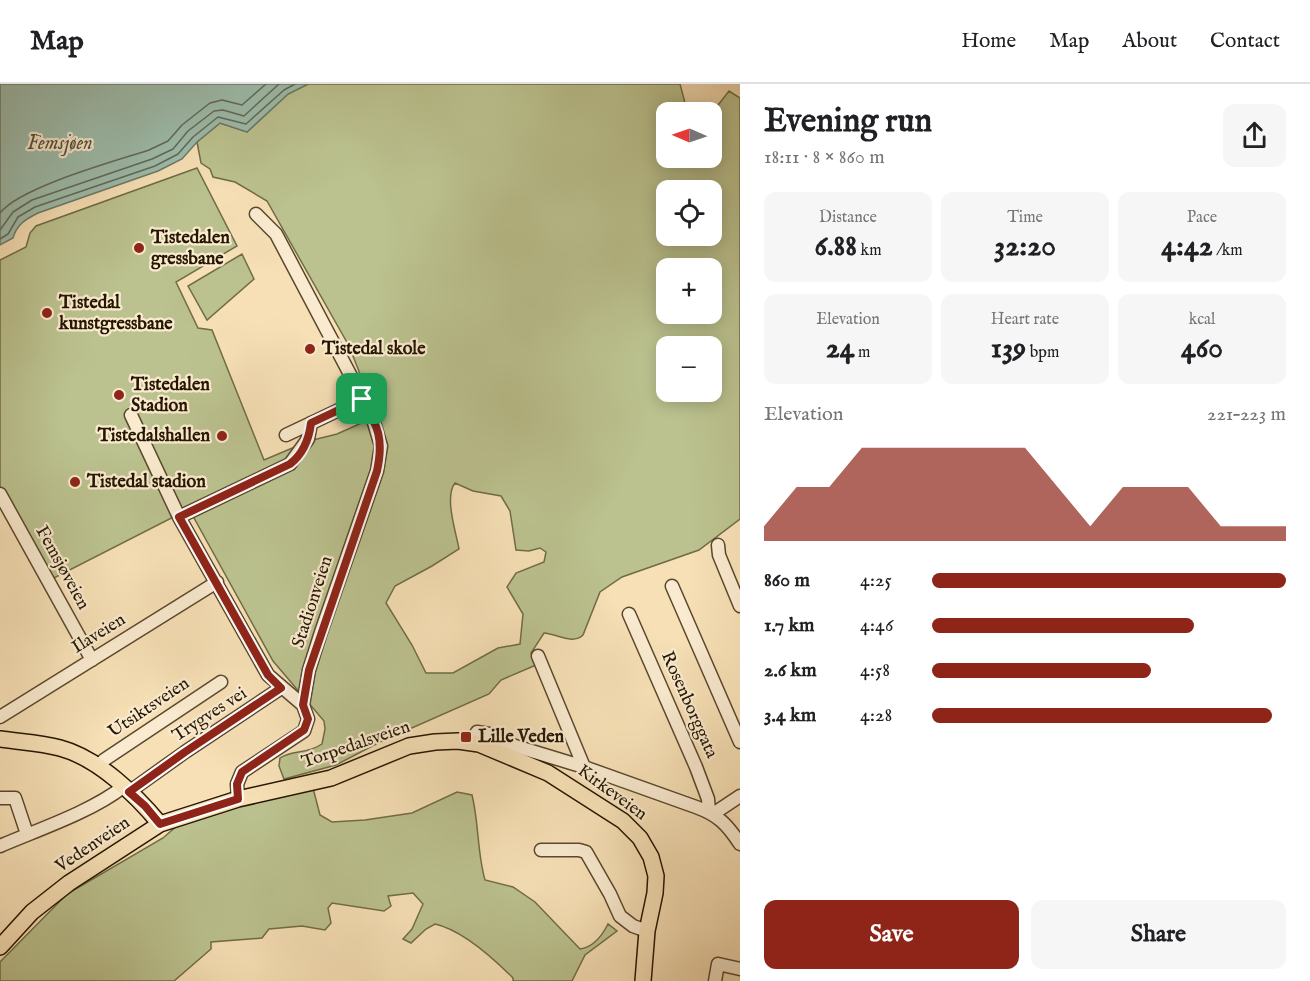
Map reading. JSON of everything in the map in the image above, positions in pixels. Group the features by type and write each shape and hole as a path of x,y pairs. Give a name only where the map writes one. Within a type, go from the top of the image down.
{"main road":[{"path":"0,739 61,748 80,755 98,766 145,806 160,824"},
{"name":"Torpedalsveien","path":"238,799 331,778 419,744 447,741 471,742"},
{"name":"Kirkeveien","path":"471,742 505,753 560,779 623,821 648,852 656,876 647,931 643,981"},
{"name":"Vedenveien","path":"0,946 32,912 69,883 160,824 238,799"}],"street":[{"name":"Stadionveien","path":"256,214 276,234 372,416 380,437 377,471 309,670 303,705"},
{"path":"286,435 362,399"},
{"path":"131,415 179,517 268,675 303,705 308,719 304,730 242,772 237,784 238,799"},
{"path":"179,517 290,464 308,440 311,423"},
{"name":"Femsjøveien","path":"0,494 92,660"},
{"path":"718,545 718,555 740,606"},
{"name":"Ilaveien","path":"0,717 216,582"},
{"path":"672,586 740,742"},
{"name":"Rosenborggata","path":"629,614 696,767 711,813"},
{"path":"538,656 584,767"},
{"name":"Utsiktsveien","path":"98,766 220,682"},
{"name":"Trygves vei","path":"0,846 126,790 281,688"},
{"name":"Torpedalsveien","path":"471,742 477,732 483,732 515,746 584,767 711,813 725,824 740,844"},
{"path":"711,813 740,796"},
{"path":"0,798 15,798 27,834"},
{"path":"541,850 586,852 620,916 633,926 647,931"},
{"path":"715,981 718,964 740,969"}],"green space":[{"path":"308,84 680,84 685,102 656,102 656,168 722,168 720,102 729,91 740,98 740,519 699,550 622,577 600,592 583,635 570,639 544,633 531,653 536,665 501,680 489,694 380,742 336,765 284,779 279,766 280,758 311,750 322,744 324,721 273,661 189,509 52,579 0,486 0,260 26,247 30,233 36,226 197,168 237,246 176,282 198,328 212,330 264,460 309,441 337,434 384,413 362,379 349,346 267,201 235,182 213,177 210,169 201,163 197,142 220,123 247,132 288,94","holes":["455,483 473,491 501,496 510,511 516,550 529,551 540,548 546,552 544,562 516,573 507,587 523,614 520,644 498,648 453,673 426,673 386,603 395,586 459,549 451,506 452,489"]},
{"path":"242,254 254,279 207,320 188,286"},
{"path":"313,788 320,815 332,822 412,813 457,792 472,795 485,880 513,887 535,902 580,949 597,940 608,924 617,931 585,955 572,981 513,981 505,970 477,946 445,927 435,924 411,943 403,939 412,929 423,904 413,893 388,896 391,906 384,911 332,903 328,908 331,923 325,930 302,926 269,929 262,938 211,942 211,949 174,981 0,981 0,962 67,894 163,838 178,825 242,804"}],"water":[{"name":"Femsjøen","path":"0,84 308,84 288,94 247,132 220,123 197,142 182,159 158,171 38,213 22,222 13,238 0,245"}],"place":[{"name":"Tistedalen gressbane","path":"139,248"},
{"name":"Tistedal kunstgressbane","path":"47,313"},
{"name":"Tistedal skole","path":"310,349"},
{"name":"Tistedalen Stadion","path":"119,395"},
{"name":"Tistedalshallen","path":"222,436"},
{"name":"Tistedal stadion","path":"75,482"},
{"name":"Lille Veden","path":"466,737"}],"route":[{"path":"362,399 380,437 380,457 309,670 303,705 308,719 307,724 304,730 242,772 238,777 236,791 238,799 160,824 129,792 281,688 268,675 179,517 290,464 308,440 311,423 362,399"}]}
